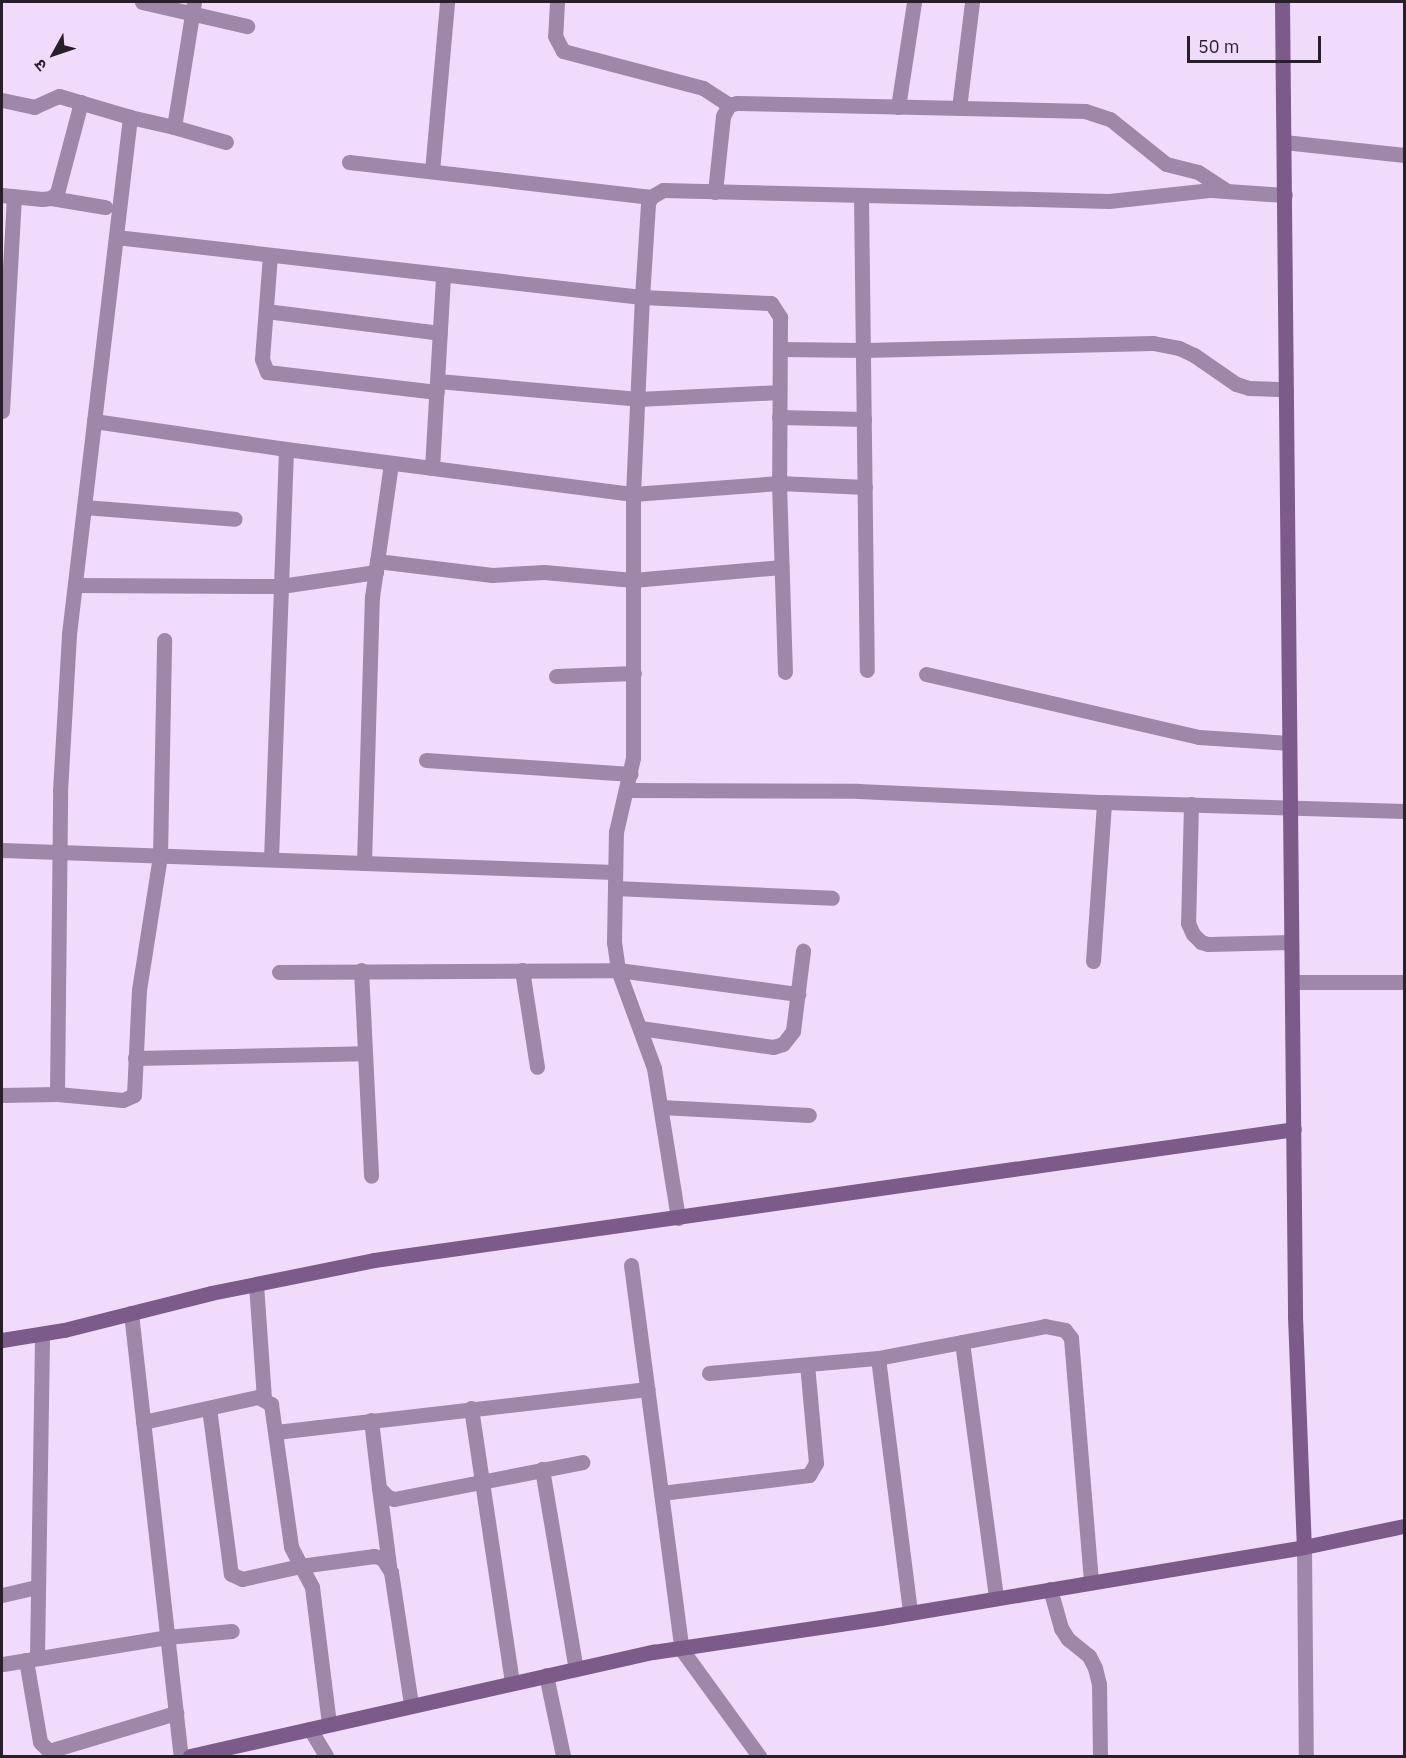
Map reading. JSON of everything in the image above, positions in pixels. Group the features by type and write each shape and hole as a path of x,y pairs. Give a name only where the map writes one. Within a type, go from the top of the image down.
{"street":[{"path":"141,2 193,7 248,26"},
{"path":"432,171 447,2"},
{"path":"557,2 555,36 563,51 704,88 729,105"},
{"path":"898,107 914,2"},
{"path":"959,108 972,2"},
{"path":"1282,2 1295,1316 1304,1547 1306,1756"},
{"path":"174,127 193,7"},
{"path":"2,100 34,107 59,96 225,142"},
{"path":"51,198 61,186 81,102"},
{"path":"715,192 723,116 729,105 737,103 1085,111 1110,119 1166,164 1198,172 1226,190"},
{"path":"57,1094 60,853 69,634 130,117"},
{"path":"1284,142 1404,155"},
{"path":"349,162 651,197"},
{"path":"678,1218 654,1068 618,970 614,943 616,832 619,810 631,774 634,741 633,494 642,297 648,204 651,197 663,190 1109,201 1226,190 1285,195"},
{"path":"861,195 867,670"},
{"path":"2,411 8,196 51,198 105,207"},
{"path":"116,237 642,297 771,303 780,317 779,483 785,672"},
{"path":"270,255 262,359 267,372 638,399 779,392"},
{"path":"432,468 444,275"},
{"path":"266,311 440,333"},
{"path":"780,349 864,350 1153,343 1179,348 1236,384 1250,388 1286,388"},
{"path":"779,417 864,419"},
{"path":"94,422 633,494 779,483 865,487"},
{"path":"271,859 286,449"},
{"path":"75,585 281,586 375,572 392,463"},
{"path":"84,507 235,519"},
{"path":"377,561 492,575 544,572 633,580 782,567"},
{"path":"364,863 370,626 377,561"},
{"path":"2,1095 57,1094 129,1099 134,1095 139,990 160,856 164,640"},
{"path":"556,676 634,673"},
{"path":"926,674 1199,737 1289,743"},
{"path":"426,760 631,774"},
{"path":"626,790 858,791 1404,812"},
{"path":"1093,961 1104,802"},
{"path":"1191,804 1188,923 1193,934 1201,942 1208,944 1291,942"},
{"path":"2,850 364,863 832,898"},
{"path":"640,1028 773,1047 783,1044 793,1031 803,951"},
{"path":"361,970 371,1176"},
{"path":"522,970 537,1067"},
{"path":"279,972 618,970 798,994"},
{"path":"1292,982 1404,982"},
{"path":"135,1058 365,1053"},
{"path":"661,1107 809,1115"},
{"path":"2,1340 42,1334 256,1284 374,1260 1294,1129"},
{"path":"632,1265 682,1650 759,1756"},
{"path":"256,1284 264,1399"},
{"path":"131,1313 181,1756"},
{"path":"709,1373 878,1358 1046,1326 1065,1330 1071,1338 1091,1582"},
{"path":"42,1334 38,1587 32,1659 40,1742 49,1751 176,1713"},
{"path":"962,1342 996,1598"},
{"path":"878,1358 910,1613"},
{"path":"661,1493 810,1475 816,1463 807,1365"},
{"path":"276,1432 648,1389"},
{"path":"143,1422 258,1397 271,1404 291,1547 300,1566 308,1575 312,1587 329,1724"},
{"path":"209,1408 231,1574 242,1579 300,1566 374,1556 382,1558 389,1565"},
{"path":"471,1408 512,1683"},
{"path":"370,1420 389,1565 411,1705"},
{"path":"379,1488 383,1494 394,1499 582,1462"},
{"path":"542,1469 576,1669"},
{"path":"190,1756 653,1653 910,1613 1304,1547 1404,1526"},
{"path":"2,1595 38,1587"},
{"path":"1050,1589 1061,1628 1068,1639 1089,1656 1095,1668 1099,1684 1100,1756"},
{"path":"3,1664 167,1637 232,1631"},
{"path":"546,1675 562,1756"},
{"path":"310,1729 326,1756"}]}
